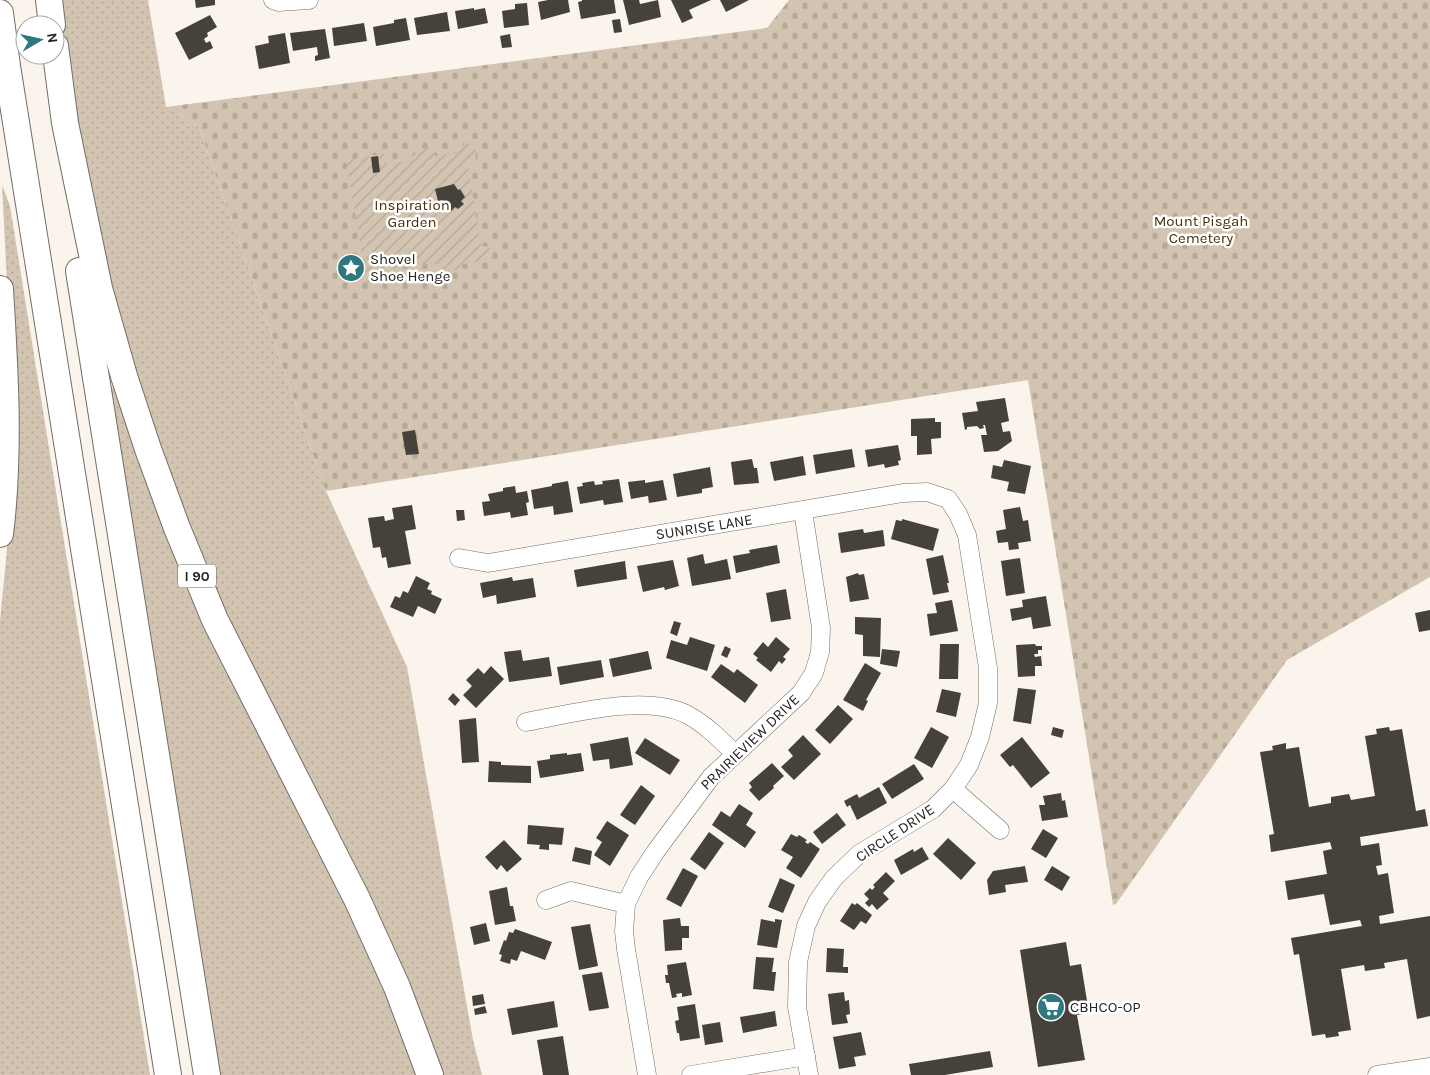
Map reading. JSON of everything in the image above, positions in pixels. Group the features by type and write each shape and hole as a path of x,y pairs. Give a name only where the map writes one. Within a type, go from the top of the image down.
{"highway":[{"path":"40,0 41,15"},
{"path":"49,0 51,15"},
{"path":"0,13 168,1075"},
{"path":"48,65 207,1075"},
{"name":"I 90","path":"57,65 65,123 99,288 124,376 176,528 216,620 357,899 398,987 430,1075"},
{"path":"0,289 5,372 4,498 0,534"}],"street":[{"path":"273,0 278,2 309,0"},
{"name":"SUNRISE LANE","path":"459,558 488,563 903,493 927,492 948,499"},
{"name":"CIRCLE DRIVE","path":"809,1075 797,1007 798,962 806,926 817,902 834,878 860,854 934,808 953,789 969,765 980,737 988,703 988,668 967,535 958,514 948,499"},
{"name":"PRAIRIEVIEW DRIVE","path":"647,1075 626,949 624,932 626,904 639,877 685,810 711,777 801,693 814,673 820,652 821,628 803,511"},
{"path":"526,722 629,704 658,706 686,714 712,732 735,754"},
{"path":"953,789 1000,830"},
{"path":"546,900 571,891 626,904"},
{"path":"691,1075 806,1056"},
{"path":"1377,1075 1397,1074 1430,1067"}],"green space":[{"path":"52,0 148,0 166,107 199,127 326,491 407,667 473,1040 482,1075 443,1075 418,1006 218,605 170,486 122,337 65,63 65,15 55,15"},
{"name":"Mount Pisgah Cemetery","path":"789,0 1430,0 1430,577 1287,660 1116,904 1113,905 1028,380 326,491 199,127 166,107 767,28"},
{"name":"Inspiration Garden","path":"466,141 475,149 476,157 472,164 468,165 481,246 486,246 491,250 492,257 488,260 463,264 459,269 445,272 434,263 380,271 378,283 367,284 346,160 388,153 384,159 386,164 409,161 419,149 438,146 434,150 435,156 458,153"},
{"path":"2,185 10,206 150,1075 0,1075 0,621 11,508 12,383"},
{"path":"108,386 120,390 364,926 419,1075 220,1075"}],"building":[{"path":"195,0 215,0 215,5 196,8"},
{"path":"568,0 570,12 541,20 538,2"},
{"path":"582,0 614,0 616,13 581,19 578,2"},
{"path":"623,0 639,0 640,4 658,0 661,17 629,25"},
{"path":"671,0 711,0 689,10 693,18 682,23"},
{"path":"720,0 749,0 726,12"},
{"path":"527,3 529,25 504,28 502,11 515,9 515,4"},
{"path":"474,8 474,10 485,8 488,23 458,29 455,11"},
{"path":"447,12 450,31 417,35 414,18"},
{"path":"210,15 217,27 207,33 208,36 204,39 206,43 210,41 213,48 189,60 175,33"},
{"path":"406,18 410,40 376,46 373,27 394,23 394,20"},
{"path":"620,19 622,32 614,33 612,20"},
{"path":"364,23 367,41 334,46 332,28"},
{"path":"325,29 330,58 315,61 315,56 318,55 317,47 293,51 290,33"},
{"path":"285,33 290,63 259,69 255,46 269,43 268,36"},
{"path":"510,34 512,47 502,48 500,36"},
{"path":"378,156 380,172 373,173 371,157"},
{"path":"454,184 465,197 461,201 464,204 458,209 455,207 450,212 441,200 438,201 435,189"},
{"path":"1005,398 1009,421 1001,423 1003,432 1010,431 1012,441 998,451 984,452 981,435 987,435 985,425 983,425 984,428 980,429 977,426 967,427 965,430 962,413 978,411 976,402"},
{"path":"935,418 935,422 941,422 941,438 931,439 932,454 917,455 917,436 911,436 911,419"},
{"path":"415,430 419,454 406,455 402,432"},
{"path":"898,445 901,460 898,461 899,465 885,468 884,464 868,467 865,450"},
{"path":"852,449 855,467 816,474 813,455"},
{"path":"803,456 806,475 774,481 770,462"},
{"path":"752,459 754,468 757,468 759,483 734,485 731,462"},
{"path":"1004,460 1031,466 1025,494 1007,491 1009,482 991,478 993,465 1002,467"},
{"path":"710,467 713,487 702,489 702,493 677,497 673,474"},
{"path":"619,479 623,502 604,505 603,500 580,504 577,487 583,486 582,483 594,481 595,485 603,484 602,481"},
{"path":"645,480 645,483 663,480 667,500 649,503 648,496 631,499 628,482"},
{"path":"568,481 573,512 554,515 553,506 534,509 531,490"},
{"path":"515,486 516,493 527,491 529,502 526,503 528,515 511,518 510,512 484,516 482,502 490,501 488,494"},
{"path":"412,505 416,529 405,531 411,564 388,568 386,557 382,558 380,547 373,548 368,518 384,516 385,521 394,519 392,508"},
{"path":"1020,507 1023,521 1028,520 1031,541 1018,543 1019,549 1009,550 1008,542 998,543 996,531 1006,529 1003,510"},
{"path":"456,510 464,510 465,520 457,521"},
{"path":"902,519 939,529 933,551 891,539 896,520 902,521"},
{"path":"863,529 864,533 883,530 885,546 841,553 838,533"},
{"path":"777,545 780,563 736,573 733,556 750,553 749,550"},
{"path":"703,554 705,564 727,559 731,579 692,586 687,558"},
{"path":"943,555 949,592 933,595 926,559"},
{"path":"1020,558 1025,593 1006,596 1001,561"},
{"path":"673,560 679,586 665,590 664,587 643,592 637,566"},
{"path":"625,561 627,579 577,587 574,570"},
{"path":"858,573 859,575 864,574 869,599 850,602 846,577"},
{"path":"416,576 430,583 427,589 432,591 431,594 442,599 435,614 418,606 413,617 390,607 395,596 400,598 403,591 408,593"},
{"path":"512,577 513,581 533,578 536,597 497,604 496,595 483,598 480,583"},
{"path":"786,589 791,619 771,622 766,593"},
{"path":"1046,596 1051,626 1033,629 1031,617 1012,621 1010,609 1023,607 1022,600"},
{"path":"952,600 958,631 930,636 927,614 937,613 935,603"},
{"path":"1430,610 1430,630 1419,632 1415,613"},
{"path":"855,617 881,618 880,657 863,656 863,635 855,634"},
{"path":"674,621 681,623 677,636 670,633"},
{"path":"690,637 715,645 707,671 666,658 671,640 687,645"},
{"path":"776,637 790,649 783,657 786,659 782,664 779,661 771,672 756,660 758,658 753,654 763,642 768,647"},
{"path":"940,644 959,644 958,679 939,679"},
{"path":"1035,644 1036,646 1042,646 1042,650 1038,650 1038,654 1034,654 1035,657 1041,656 1042,666 1035,666 1035,676 1018,677 1016,645"},
{"path":"725,646 731,649 727,658 721,655"},
{"path":"882,649 900,651 897,667 880,664"},
{"path":"521,650 523,661 549,657 552,676 509,682 504,652"},
{"path":"648,651 652,669 613,677 609,659"},
{"path":"601,660 604,677 560,685 557,667"},
{"path":"865,663 881,673 866,700 868,701 863,711 843,700"},
{"path":"721,664 734,673 737,669 758,685 745,703 711,677"},
{"path":"491,666 504,679 476,708 463,695 472,686 466,680 478,668 484,674"},
{"path":"1018,688 1036,690 1031,724 1013,721"},
{"path":"942,689 961,693 956,717 936,712"},
{"path":"453,693 460,700 455,706 448,699"},
{"path":"838,705 853,719 830,744 815,730"},
{"path":"476,718 479,762 462,763 459,720"},
{"path":"931,727 949,737 932,768 914,758"},
{"path":"1053,727 1064,730 1062,738 1051,735"},
{"path":"1389,727 1390,731 1402,729 1416,811 1425,809 1428,826 1360,837 1361,846 1379,843 1382,865 1376,866 1378,875 1388,873 1394,913 1379,916 1380,924 1430,916 1430,1016 1417,1019 1407,959 1384,963 1385,968 1365,971 1364,965 1341,969 1351,1030 1338,1032 1339,1036 1326,1038 1325,1034 1312,1036 1299,954 1294,955 1291,938 1362,926 1360,920 1330,925 1324,894 1288,900 1285,881 1327,874 1323,851 1332,849 1330,842 1271,852 1269,835 1274,834 1260,752 1273,750 1272,746 1286,743 1286,749 1299,747 1309,807 1331,803 1331,797 1349,794 1351,800 1375,796 1365,736 1377,734 1376,729"},
{"path":"803,735 821,754 794,780 781,767 793,756 788,750"},
{"path":"628,737 633,765 610,769 609,759 593,761 590,744"},
{"path":"1022,737 1050,773 1031,788 1013,765 1010,767 1000,755"},
{"path":"645,738 680,760 670,775 635,753"},
{"path":"567,753 567,755 581,753 584,771 540,778 537,761 550,759 550,755"},
{"path":"489,761 501,762 501,765 531,766 531,783 488,782"},
{"path":"772,763 784,776 759,801 749,790 752,787 749,783"},
{"path":"914,764 924,779 892,799 882,784"},
{"path":"641,785 655,796 635,825 620,815"},
{"path":"879,787 887,803 857,820 850,805 847,807 844,801 857,794 859,798"},
{"path":"1061,793 1062,801 1065,800 1068,817 1042,821 1039,805 1045,805 1043,796"},
{"path":"739,804 753,813 746,825 756,832 745,848 712,825 721,811 730,817"},
{"path":"837,813 846,825 822,844 813,832"},
{"path":"607,821 629,835 610,866 594,855 602,842 596,838"},
{"path":"528,825 564,828 562,845 549,844 549,850 539,849 540,845 527,844"},
{"path":"1043,829 1058,838 1046,858 1031,849"},
{"path":"709,832 724,843 705,870 690,859"},
{"path":"791,834 797,837 799,835 807,840 805,842 808,844 810,842 820,849 801,878 786,868 793,857 781,850"},
{"path":"948,838 976,863 961,880 933,854"},
{"path":"504,840 522,859 507,872 501,865 497,870 485,857"},
{"path":"575,847 592,851 590,865 572,861"},
{"path":"922,847 929,859 901,875 894,860 913,849 914,852"},
{"path":"1025,866 1028,882 1005,885 1006,892 989,895 987,880 993,871"},
{"path":"1052,866 1070,877 1062,891 1044,880"},
{"path":"683,868 698,876 681,907 666,899"},
{"path":"886,872 895,881 883,893 889,899 877,910 872,904 869,907 865,903 869,899 864,894 870,888 872,890 875,887 873,885"},
{"path":"780,878 795,885 783,913 768,907"},
{"path":"507,887 510,906 513,906 516,921 495,925 489,891"},
{"path":"852,903 855,905 857,903 872,915 866,924 861,921 854,930 840,921"},
{"path":"680,918 681,926 689,926 689,938 682,938 682,950 665,951 663,920"},
{"path":"761,919 775,922 775,919 782,920 777,948 757,945"},
{"path":"486,923 490,941 474,945 470,927"},
{"path":"590,924 598,966 579,970 571,927"},
{"path":"515,929 552,942 545,960 521,951 517,961 511,959 510,964 500,961 502,955 499,954 504,940 506,941 509,932 513,933"},
{"path":"1066,942 1070,966 1081,964 1089,1013 1077,1015 1085,1060 1038,1067 1020,950"},
{"path":"827,948 844,949 843,967 848,967 848,973 826,972"},
{"path":"756,957 774,958 772,972 776,972 774,991 753,989"},
{"path":"686,962 692,995 682,997 682,993 676,994 677,997 672,998 669,983 666,983 665,975 668,975 667,965"},
{"path":"602,972 609,1008 589,1011 582,975"},
{"path":"844,992 845,1001 849,1000 850,1014 846,1015 848,1023 832,1025 828,994"},
{"path":"483,994 485,1004 473,1006 472,996"},
{"path":"554,1001 558,1027 512,1035 507,1009"},
{"path":"695,1004 700,1038 680,1041 675,1021 679,1020 677,1007"},
{"path":"485,1006 487,1013 475,1015 474,1009"},
{"path":"775,1011 777,1026 743,1033 740,1017"},
{"path":"720,1022 723,1042 705,1045 702,1025"},
{"path":"861,1032 866,1055 854,1057 856,1066 839,1069 833,1037"},
{"path":"563,1036 569,1075 543,1075 537,1040"},
{"path":"990,1051 993,1067 945,1075 911,1075 909,1064"}],"place":[{"name":"Shovel Shoe Henge","path":"351,268"},
{"name":"CBHCO-OP","path":"1051,1007"}]}
